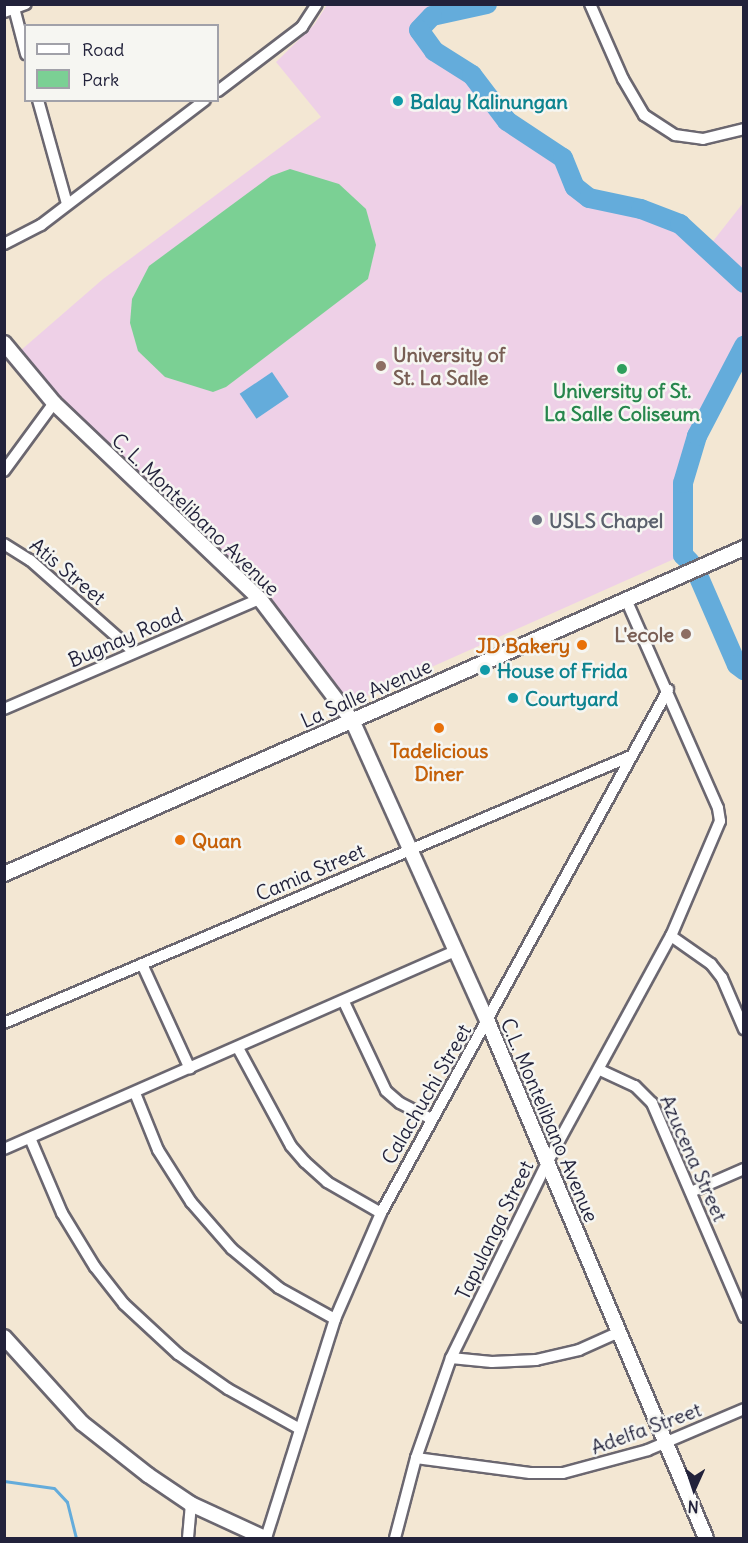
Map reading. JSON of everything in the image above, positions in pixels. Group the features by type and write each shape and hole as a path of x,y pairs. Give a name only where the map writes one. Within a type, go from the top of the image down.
{"street":[{"path":"24,48 10,9 26,4"},
{"path":"219,90 302,27 317,4"},
{"path":"590,4 623,79 644,116 666,132 703,139 744,129"},
{"path":"39,102 68,204"},
{"path":"4,244 41,225 202,102"},
{"name":"C. L. Montelibano Avenue","path":"4,343 54,403 260,599 352,720"},
{"path":"4,471 54,403"},
{"name":"Atis Street","path":"4,544 30,560 134,652"},
{"name":"La Salle Avenue","path":"4,874 626,598 744,548"},
{"path":"626,598 668,690"},
{"name":"Bugnay Road","path":"4,709 260,599"},
{"name":"Calachuchi Street","path":"266,1539 298,1428 335,1319 381,1213 431,1119 488,1022 668,690"},
{"name":"Tapulanga Street","path":"395,1539 416,1458 451,1358 547,1163 600,1070 671,936 720,821 668,690"},
{"name":"C.L. Montelibano Avenue","path":"352,720 488,1022 706,1539"},
{"name":"Camia Street","path":"4,1023 631,756"},
{"path":"671,936 711,964 722,978 744,1029"},
{"path":"4,1149 456,951"},
{"path":"142,964 190,1069"},
{"path":"344,1002 386,1091 400,1103 431,1119"},
{"path":"238,1048 291,1146 327,1182 381,1213"},
{"name":"Azucena Street","path":"600,1070 635,1086 652,1103 739,1294 744,1317"},
{"path":"135,1093 158,1150 191,1202 225,1241 279,1288 335,1319"},
{"path":"30,1138 62,1213 94,1267 124,1304 178,1354 228,1389 298,1428"},
{"path":"691,1192 744,1169"},
{"path":"451,1358 492,1362 536,1360 579,1350 619,1332"},
{"path":"4,1337 82,1423 191,1504 266,1539"},
{"name":"Adelfa Street","path":"416,1458 530,1473 563,1473 598,1466 667,1442 744,1409"},
{"path":"188,1539 191,1504"}],"shaded area":[{"name":"University of St. La Salle","path":"327,5 487,5 432,16 419,30 434,51 472,75 507,121 563,158 575,187 589,198 641,209 680,224 743,283 743,346 697,436 683,483 683,555 351,703 257,587 43,382 20,351 103,279 321,117 276,62 314,25"},
{"path":"743,203 743,279 710,245"}],"green space":[{"path":"290,169 339,184 366,209 376,245 368,279 226,387 213,392 165,377 138,351 130,323 132,299 149,266 271,176"}],"water":[{"path":"272,372 289,397 256,419 240,394"}],"waterway":[{"path":"487,4 432,16 419,30 434,51 472,75 507,121 563,158 575,187 589,198 641,209 680,224 744,283"},
{"path":"690,562 683,555 683,483 697,436 744,346"},
{"path":"697,573 737,665 744,670"},
{"path":"4,1481 54,1488 67,1502 76,1538"}],"place":[{"name":"Balay Kalinungan","path":"398,101"},
{"name":"University of St. La Salle","path":"381,366"},
{"name":"University of St. La Salle Coliseum","path":"622,369"},
{"name":"USLS Chapel","path":"537,520"},
{"name":"L'ecole","path":"686,634"},
{"name":"JD Bakery","path":"582,645"},
{"name":"House of Frida","path":"485,670"},
{"name":"Courtyard","path":"513,698"},
{"name":"Tadelicious Diner","path":"439,728"},
{"name":"Quan","path":"180,840"}]}
